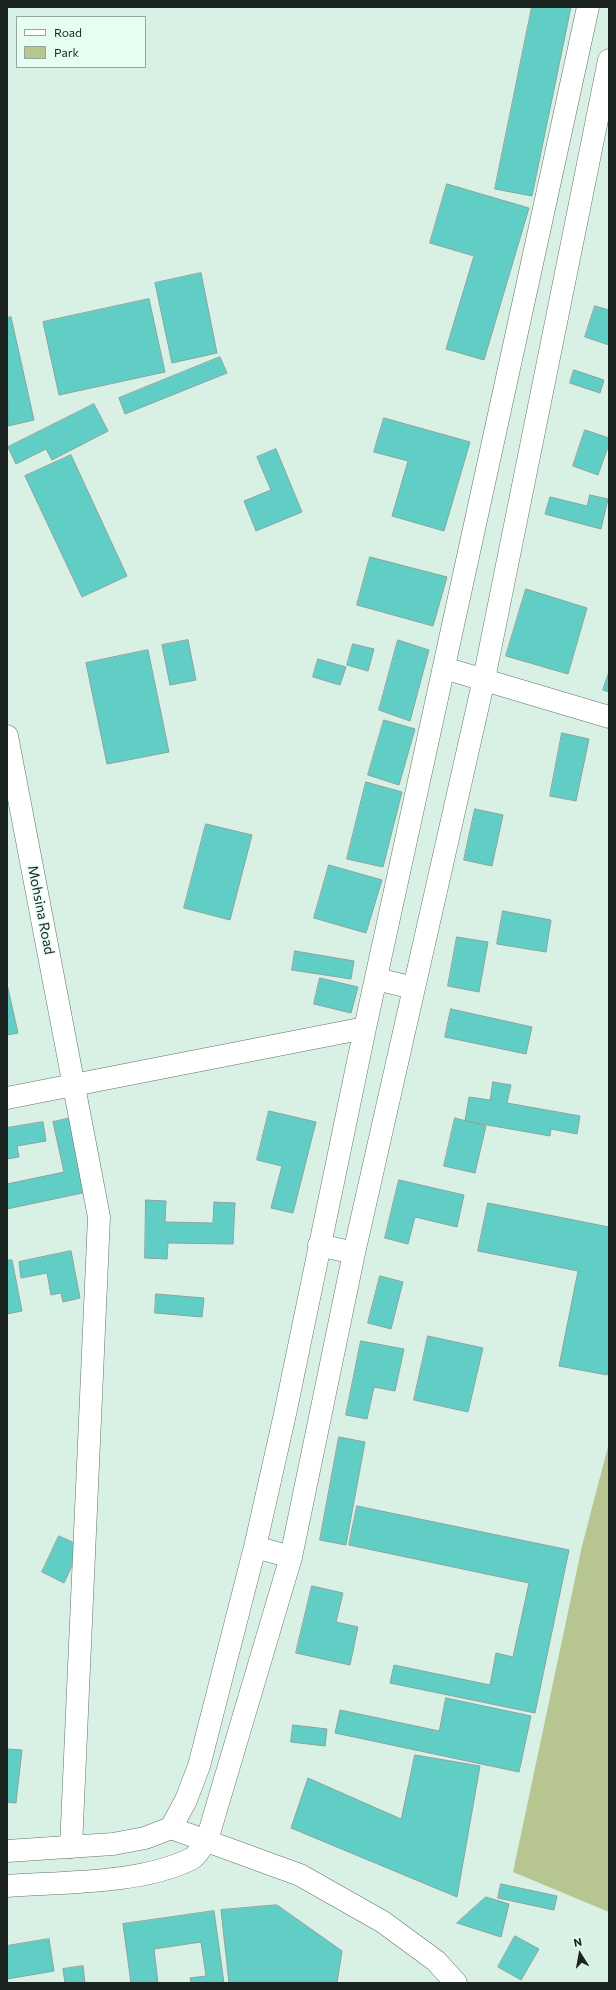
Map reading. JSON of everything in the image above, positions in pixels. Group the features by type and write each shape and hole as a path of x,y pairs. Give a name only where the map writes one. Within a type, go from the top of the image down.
{"street":[{"path":"171,1828 186,1800 199,1766 255,1547 285,1414 365,1028 588,7"},
{"path":"7,1886 108,1879 155,1871 193,1858 207,1840 291,1557 318,1420 354,1253 484,679 609,60"},
{"path":"444,668 609,717"},
{"name":"Mohsina Road","path":"7,736 75,1084 99,1217 71,1847"},
{"path":"376,979 414,988"},
{"path":"7,1098 365,1028"},
{"path":"319,1245 354,1253"},
{"path":"285,1414 318,1420"},
{"path":"255,1547 291,1557"},
{"path":"7,1851 113,1844 145,1838 171,1828 300,1875 377,1919 436,1961 456,1983"}],"green space":[{"path":"609,1443 609,1912 513,1872 582,1546"}],"building":[{"path":"532,7 571,7 532,196 495,189"},
{"path":"447,184 529,208 484,360 446,349 474,256 430,243"},
{"path":"201,273 217,353 172,363 155,283"},
{"path":"149,299 165,372 59,395 43,322"},
{"path":"595,306 609,310 609,345 585,337"},
{"path":"11,317 34,420 8,426 7,318"},
{"path":"220,357 227,373 125,414 119,398"},
{"path":"574,370 604,380 600,393 570,383"},
{"path":"94,404 108,431 52,460 46,449 16,464 8,447"},
{"path":"384,418 470,442 444,531 392,516 408,461 374,452"},
{"path":"585,430 609,438 609,444 598,475 573,466"},
{"path":"276,449 302,512 256,531 244,501 271,490 257,457"},
{"path":"71,455 127,576 82,597 25,476"},
{"path":"590,495 608,499 601,529 545,514 550,497 587,506"},
{"path":"370,557 447,577 433,626 357,605"},
{"path":"526,589 587,608 568,674 506,656"},
{"path":"188,640 196,680 170,685 162,645"},
{"path":"398,640 429,650 410,721 379,710"},
{"path":"353,644 374,649 368,671 347,665"},
{"path":"148,650 169,752 107,764 86,663"},
{"path":"318,659 346,667 340,685 313,677"},
{"path":"609,672 609,692 603,690"},
{"path":"384,720 415,729 399,785 368,775"},
{"path":"562,733 589,739 576,801 550,796"},
{"path":"366,782 402,792 383,867 347,859"},
{"path":"475,809 503,815 492,866 464,860"},
{"path":"206,824 252,835 230,920 184,908"},
{"path":"329,865 382,880 366,933 314,918"},
{"path":"503,911 551,920 546,952 497,944"},
{"path":"457,937 488,942 479,992 448,986"},
{"path":"295,951 354,961 351,979 292,970"},
{"path":"320,978 358,987 351,1013 314,1004"},
{"path":"7,984 18,1033 7,1035"},
{"path":"451,1009 532,1027 526,1054 445,1037"},
{"path":"493,1082 511,1085 507,1103 580,1116 577,1134 551,1129 550,1136 465,1121 469,1097 490,1100"},
{"path":"269,1111 316,1122 293,1213 271,1208 282,1166 257,1160"},
{"path":"71,1118 87,1192 7,1209 7,1184 64,1172 53,1122"},
{"path":"455,1118 486,1126 475,1173 444,1166"},
{"path":"43,1122 46,1141 17,1146 19,1157 7,1159 7,1128"},
{"path":"399,1180 464,1195 457,1227 415,1217 408,1244 385,1238"},
{"path":"146,1200 166,1201 165,1222 213,1223 214,1202 235,1203 233,1244 168,1243 167,1259 145,1258"},
{"path":"488,1203 609,1227 609,1367 607,1375 559,1366 578,1271 478,1251"},
{"path":"71,1251 80,1298 63,1302 61,1293 51,1295 47,1273 21,1278 19,1262"},
{"path":"7,1260 12,1260 22,1311 7,1314"},
{"path":"380,1276 403,1282 391,1329 368,1323"},
{"path":"156,1294 204,1298 202,1317 155,1313"},
{"path":"428,1336 483,1348 468,1412 414,1400"},
{"path":"361,1341 404,1349 395,1391 374,1387 367,1419 346,1415"},
{"path":"339,1437 365,1442 346,1545 320,1540"},
{"path":"357,1506 569,1550 535,1713 390,1683 394,1665 490,1685 496,1653 513,1657 529,1583 349,1545"},
{"path":"59,1536 81,1546 64,1583 42,1572"},
{"path":"312,1586 343,1593 336,1622 358,1627 350,1665 296,1653"},
{"path":"446,1698 531,1716 519,1772 335,1733 340,1710 439,1731"},
{"path":"293,1725 327,1729 325,1746 291,1742"},
{"path":"7,1749 22,1750 16,1803 7,1802"},
{"path":"415,1755 480,1766 457,1897 291,1828 308,1778 401,1819"},
{"path":"501,1884 557,1896 554,1910 498,1898"},
{"path":"486,1897 509,1904 501,1937 457,1923"},
{"path":"277,1905 342,1951 337,1983 229,1983 221,1910"},
{"path":"214,1911 224,1983 191,1983 190,1978 206,1976 201,1942 154,1949 158,1983 131,1983 123,1924"},
{"path":"515,1936 539,1949 521,1980 498,1967"},
{"path":"49,1939 54,1971 7,1979 7,1946"},
{"path":"83,1966 85,1983 65,1983 63,1969"}]}
